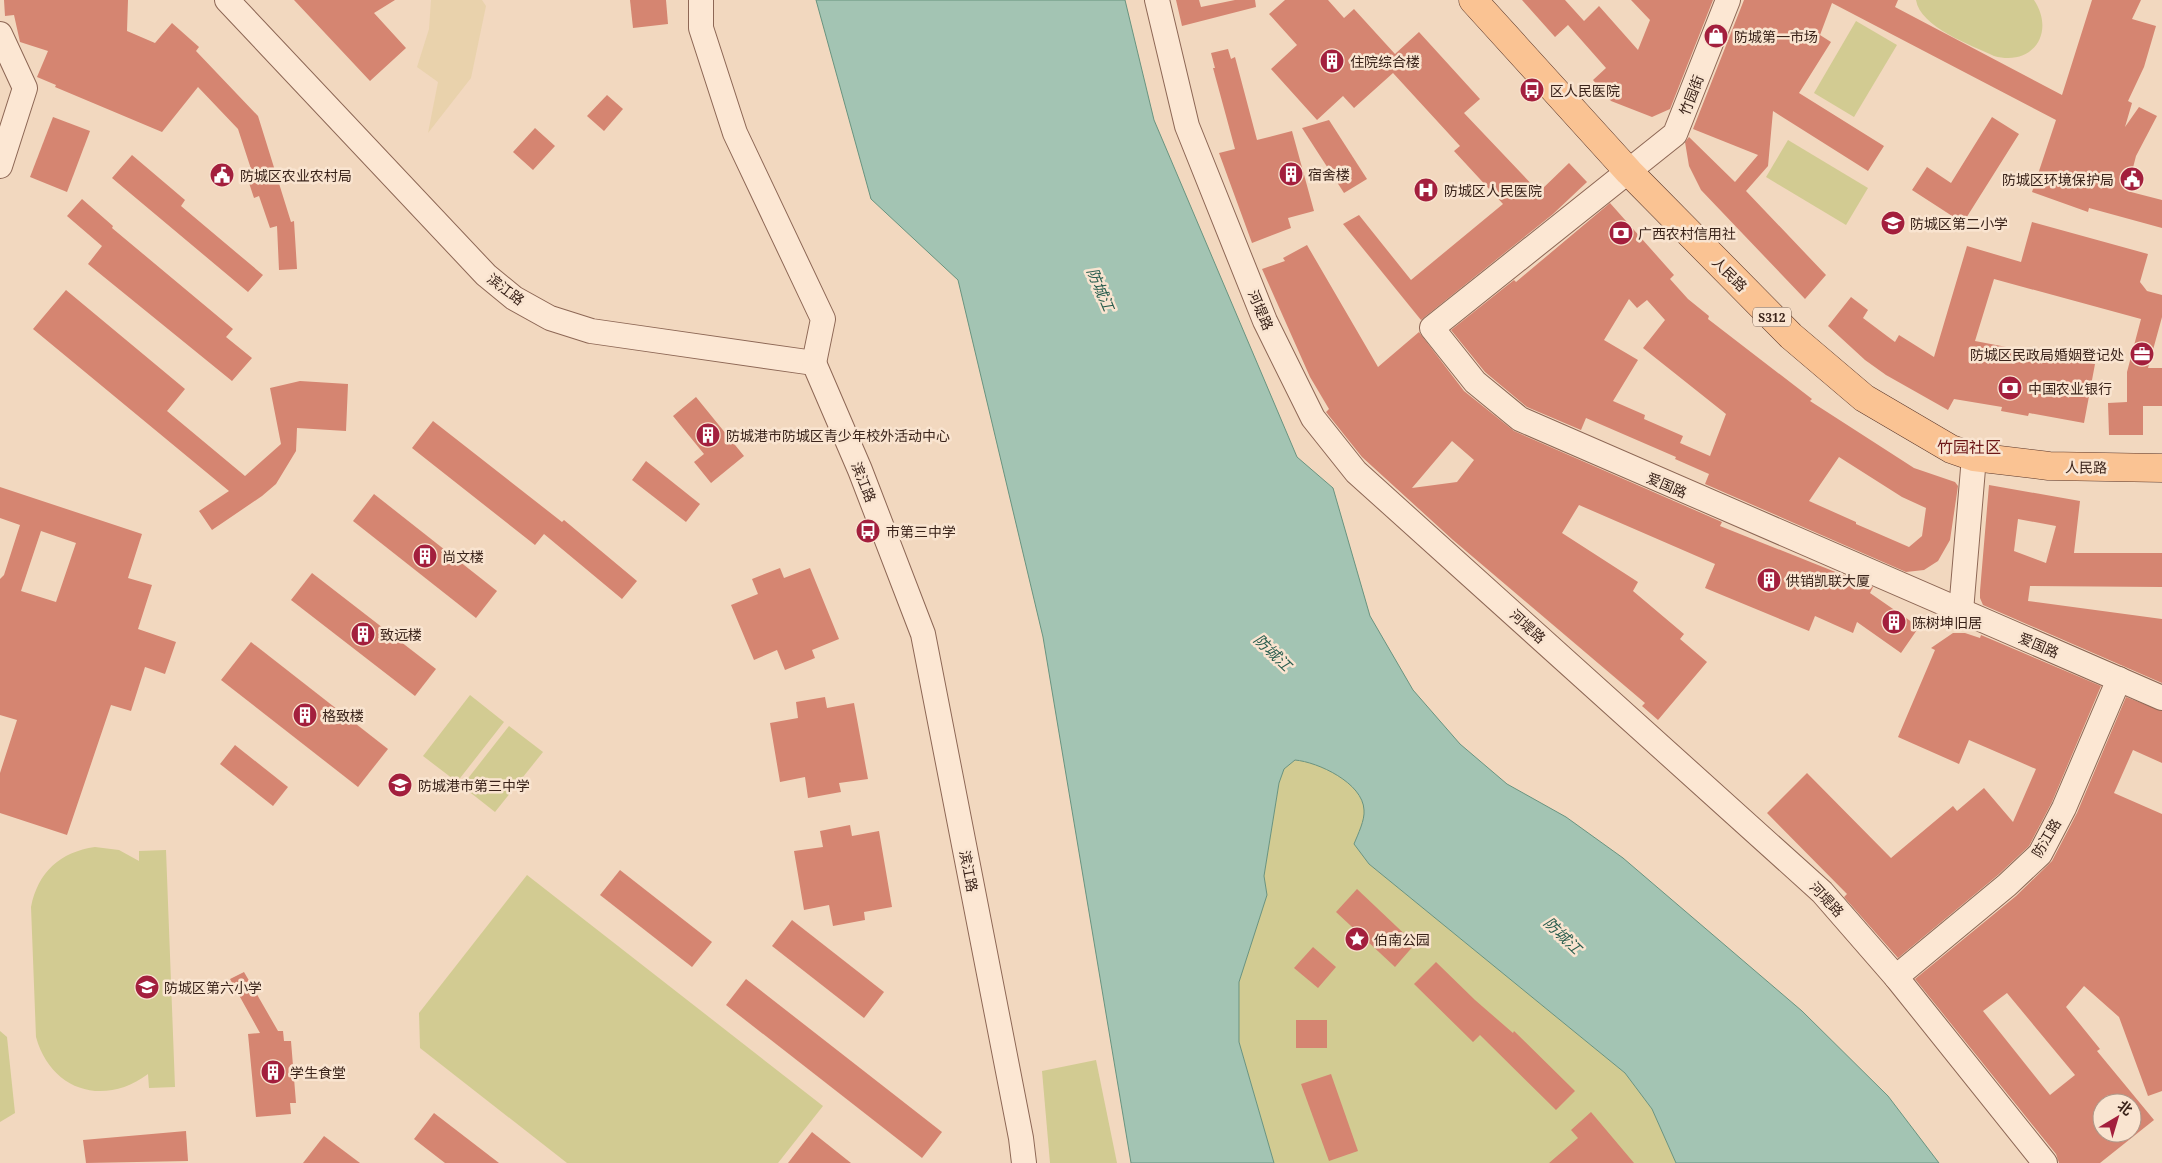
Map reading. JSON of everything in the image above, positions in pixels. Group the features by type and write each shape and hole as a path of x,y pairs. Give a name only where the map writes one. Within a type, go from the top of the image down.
{"main road":[{"name":"人民路","path":"1473,0 1629,172 1791,336 1864,398 1951,448 1974,457 2049,466 2162,468"}],"street":[{"name":"滨江路","path":"227,0 486,275 514,298 550,318 591,331 814,363 860,470 923,634 1021,1138 1024,1163"},
{"path":"701,0 701,28 735,133 823,319 814,363"},
{"name":"河堤路","path":"1157,0 1188,126 1265,321 1313,418 1356,472 1822,892 1896,977 2045,1163"},
{"name":"竹园街","path":"1629,172 1675,134 1728,0"},
{"path":"0,34 25,88 0,166"},
{"name":"爱国路","path":"1629,172 1432,328 1475,382 1520,419 2162,698"},
{"path":"1961,611 1974,457"},
{"name":"防江路","path":"1896,977 2007,885 2040,854 2064,808 2119,679"}],"shaded area":[{"path":"431,0 482,0 486,6 471,78 428,133 438,82 417,67 429,29"},
{"path":"1916,0 2034,0 2040,12 2041,35 2029,52 2019,57 1994,56 1960,41 1936,27 1920,10"},
{"path":"1856,21 1897,45 1854,117 1814,93"},
{"path":"1788,140 1868,188 1846,225 1766,177"},
{"path":"470,695 504,722 457,782 423,756"},
{"path":"509,726 543,752 495,812 462,786"},
{"name":"伯南公园","path":"1295,760 1327,770 1348,783 1356,791 1362,800 1364,814 1354,844 1369,864 1625,1073 1652,1109 1676,1163 1274,1163 1239,1042 1239,982 1267,895 1264,876 1279,783 1284,769"},
{"path":"95,847 119,850 139,861 139,851 166,850 175,1087 149,1088 148,1074 131,1084 114,1090 97,1091 81,1088 66,1081 54,1070 43,1055 36,1037 31,907 34,895 45,874 52,866 71,854"},
{"path":"527,875 823,1106 778,1163 567,1163 420,1048 419,1013"},
{"path":"0,1031 7,1037 15,1113 0,1122"},
{"path":"1096,1060 1117,1163 1050,1163 1042,1071"}],"water":[{"name":"防城江","path":"816,0 1125,0 1154,120 1297,457 1333,488 1370,616 1413,690 1460,744 1507,784 1566,817 1623,858 1802,1011 1888,1096 1939,1163 1676,1163 1652,1109 1625,1073 1369,864 1354,844 1364,814 1362,800 1356,791 1348,783 1327,770 1295,760 1284,769 1279,783 1264,876 1267,895 1239,982 1239,1042 1274,1163 1131,1163 1043,637 958,280 871,199"}],"building":[{"path":"4,0 128,0 127,31 155,43 172,23 199,47 196,51 258,116 291,222 294,221 297,269 279,270 277,226 270,228 259,196 254,198 246,174 252,172 238,129 198,87 162,132 55,87 56,85 37,77 48,51 20,42 14,15 5,16"},
{"path":"294,0 395,0 374,13 406,48 370,81"},
{"path":"630,0 666,0 668,24 633,28"},
{"path":"1176,0 1199,0 1201,7 1235,0 1255,0 1256,7 1182,26"},
{"path":"1285,0 1328,0 1344,18 1354,9 1395,54 1419,32 1480,99 1464,113 1539,192 1569,163 1587,182 1553,214 1421,320 1343,224 1359,215 1411,280 1503,204 1454,151 1460,146 1393,73 1354,108 1343,96 1317,120 1271,69 1297,45 1269,14"},
{"path":"1522,0 1565,0 1584,21 1599,6 1638,50 1650,20 1631,0 1713,0 1670,109 1652,117 1611,101 1593,80 1606,68 1568,25 1555,37"},
{"path":"1744,0 1898,0 1895,7 2062,95 2092,0 2141,0 2132,19 2156,26 2144,67 2128,101 2132,103 2125,127 2139,107 2157,116 2136,156 2127,191 2162,200 2162,228 2089,208 2088,212 2032,192 2056,120 1832,3 1820,35 1831,42 1799,93 1884,146 1868,171 1773,111 1768,166 1746,191 1826,275 1805,299 1701,190 1689,166 1685,142 1689,137 1735,182 1758,155 1693,129"},
{"path":"1228,49 1231,59 1235,57 1257,140 1292,131 1314,211 1288,218 1291,228 1252,243 1219,153 1235,149 1213,68 1215,68 1211,53"},
{"path":"607,95 623,109 604,131 587,116"},
{"path":"53,117 90,131 67,192 30,177"},
{"path":"1992,117 2019,134 1963,223 1912,190 1927,167 1951,183"},
{"path":"1329,120 1367,179 1344,193 1302,128"},
{"path":"535,128 555,146 533,170 513,152"},
{"path":"132,155 185,200 181,206 263,275 248,292 112,178"},
{"path":"82,199 113,226 112,228 233,329 226,337 252,358 232,381 88,264 102,246 67,216"},
{"path":"1610,203 1674,275 1670,279 1688,299 1709,316 1708,319 1812,399 1810,401 1914,468 1955,482 1958,486 1950,540 1938,561 1924,570 1906,572 1705,484 1709,474 1675,459 1676,457 1586,418 1581,430 1527,407 1485,372 1451,330 1514,280 1516,282","holes":["1629,299 1637,308 1647,300 1665,320 1643,348 1726,414 1710,456 1680,443 1683,436 1644,419 1645,415 1613,401 1638,360 1604,340","1839,457 1902,497 1926,508 1922,536 1909,547 1809,501"]},
{"path":"2032,222 2148,254 2140,282 2147,291 2162,295 2162,317 2148,368 2162,368 2162,406 2143,406 2143,435 2109,435 2108,403 2127,402 2127,372 2141,319 1994,279 1975,341 2095,364 2084,423 2029,413 2028,416 2001,411 2002,407 1954,399 1948,410 1886,375 1865,360 1828,326 1851,297 1868,310 1863,318 1895,342 1899,335 1934,357 1967,246 2021,262"},
{"path":"1307,245 1378,367 1419,332 1464,391 1514,431 1722,522 1720,526 1873,587 1870,593 1919,627 1901,653 1857,622 1853,633 1815,616 1809,631 1705,588 1715,564 1579,505 1562,533 1638,582 1633,591 1684,634 1680,639 1707,662 1658,720 1642,706 1645,703 1453,540 1362,457 1326,412 1329,409 1310,377 1262,269 1285,261 1283,258","holes":["1452,441 1474,460 1457,482 1412,488"]},
{"path":"66,290 185,389 167,411 245,476 281,444 270,388 300,381 348,384 346,431 297,428 296,451 276,484 262,496 212,530 199,511 229,491 33,329"},
{"name":"防城港市防城区青少年校外活动中心","path":"696,397 744,456 711,483 694,462 704,454 673,416"},
{"path":"433,421 562,522 564,520 637,581 622,599 544,534 535,545 412,448"},
{"path":"646,461 700,504 686,522 632,480"},
{"path":"1989,485 2080,501 2074,553 2162,553 2162,587 2030,586 2028,601 2162,619 2162,683 1983,605 1980,591","holes":["2018,519 2056,526 2046,563 2014,551"]},
{"path":"0,487 142,534 128,578 152,585 138,629 176,642 165,674 145,667 131,711 111,705 67,835 0,813 0,773 17,720 0,715 0,579 4,575 20,525 0,518","holes":["41,531 76,543 56,602 21,591"]},
{"name":"尚文楼","path":"374,494 497,591 476,618 353,521"},
{"path":"780,568 784,578 810,568 839,639 812,650 815,658 785,670 777,650 754,660 731,605 758,594 752,579"},
{"name":"致远楼","path":"312,573 436,669 415,696 291,600"},
{"path":"1953,633 1965,633 1980,638 1981,635 2101,686 2052,802 2029,846 1998,875 1898,958 1844,897 1847,894 1767,813 1807,773 1891,858 1953,806 1957,811 1984,788 2013,822 2036,769 1969,740 1959,764 1898,737 1935,650 1931,648"},
{"name":"格致楼","path":"251,642 388,749 358,787 221,680"},
{"path":"825,697 827,708 854,703 868,779 839,783 841,792 808,798 805,777 780,782 770,723 798,718 796,702"},
{"path":"2126,697 2162,711 2162,763 2133,750 2114,793 2162,814 2162,1091 2148,1096 2119,1017 2084,986 2066,1007 2100,1049 2097,1051 2132,1093 2092,1093 2092,1143 2125,1143 2100,1163 2059,1163 2056,1154 1915,979 2016,896 2052,861 2077,813","holes":["2007,993 2075,1075 2050,1095 1983,1011"]},
{"path":"235,745 288,787 273,806 220,764"},
{"path":"850,825 852,836 879,831 892,907 864,912 865,920 833,926 829,905 804,910 794,851 823,847 820,831"},
{"path":"620,870 712,942 692,967 600,895"},
{"path":"1357,889 1415,944 1395,967 1336,912"},
{"path":"792,920 884,992 864,1018 772,946"},
{"path":"1313,947 1336,967 1318,988 1294,968"},
{"path":"1436,962 1475,1000 1513,1033 1514,1031 1575,1091 1556,1110 1480,1035 1473,1042 1414,984"},
{"name":"学生食堂","path":"244,972 278,1031 283,1031 284,1041 291,1041 296,1103 290,1103 291,1114 256,1117 248,1034 260,1033 230,979"},
{"path":"746,979 942,1132 922,1158 726,1005"},
{"path":"1296,1020 1327,1020 1327,1048 1296,1048"},
{"path":"1331,1074 1358,1151 1329,1161 1301,1084"},
{"path":"2142,1105 2154,1120 2142,1130"},
{"path":"1591,1112 1634,1163 1549,1163 1578,1138 1571,1130"},
{"path":"434,1113 499,1163 445,1163 414,1139"},
{"path":"186,1131 188,1161 86,1163 83,1140"},
{"path":"812,1132 851,1163 788,1163"},
{"path":"324,1136 360,1163 303,1163"}],"place":[{"name":"防城第一市场","path":"1716,36"},
{"name":"住院综合楼","path":"1332,61"},
{"name":"区人民医院","path":"1532,90"},
{"name":"宿舍楼","path":"1291,174"},
{"name":"防城区农业农村局","path":"222,175"},
{"name":"防城区环境保护局","path":"2132,179"},
{"name":"防城区人民医院","path":"1426,190"},
{"name":"防城区第二小学","path":"1893,223"},
{"name":"广西农村信用社","path":"1621,233"},
{"name":"防城区民政局婚姻登记处","path":"2142,354"},
{"name":"中国农业银行","path":"2010,388"},
{"name":"防城港市防城区青少年校外活动中心","path":"708,435"},
{"name":"巿第三中学","path":"868,531"},
{"name":"尚文楼","path":"425,556"},
{"name":"供销凯联大厦","path":"1769,580"},
{"name":"陈树坤旧居","path":"1894,622"},
{"name":"致远楼","path":"363,634"},
{"name":"格致楼","path":"305,715"},
{"name":"防城港市第三中学","path":"400,785"},
{"name":"伯南公园","path":"1357,939"},
{"name":"防城区第六小学","path":"147,987"},
{"name":"学生食堂","path":"273,1072"}],"district":[{"name":"竹园社区","path":"1969,447"}]}
